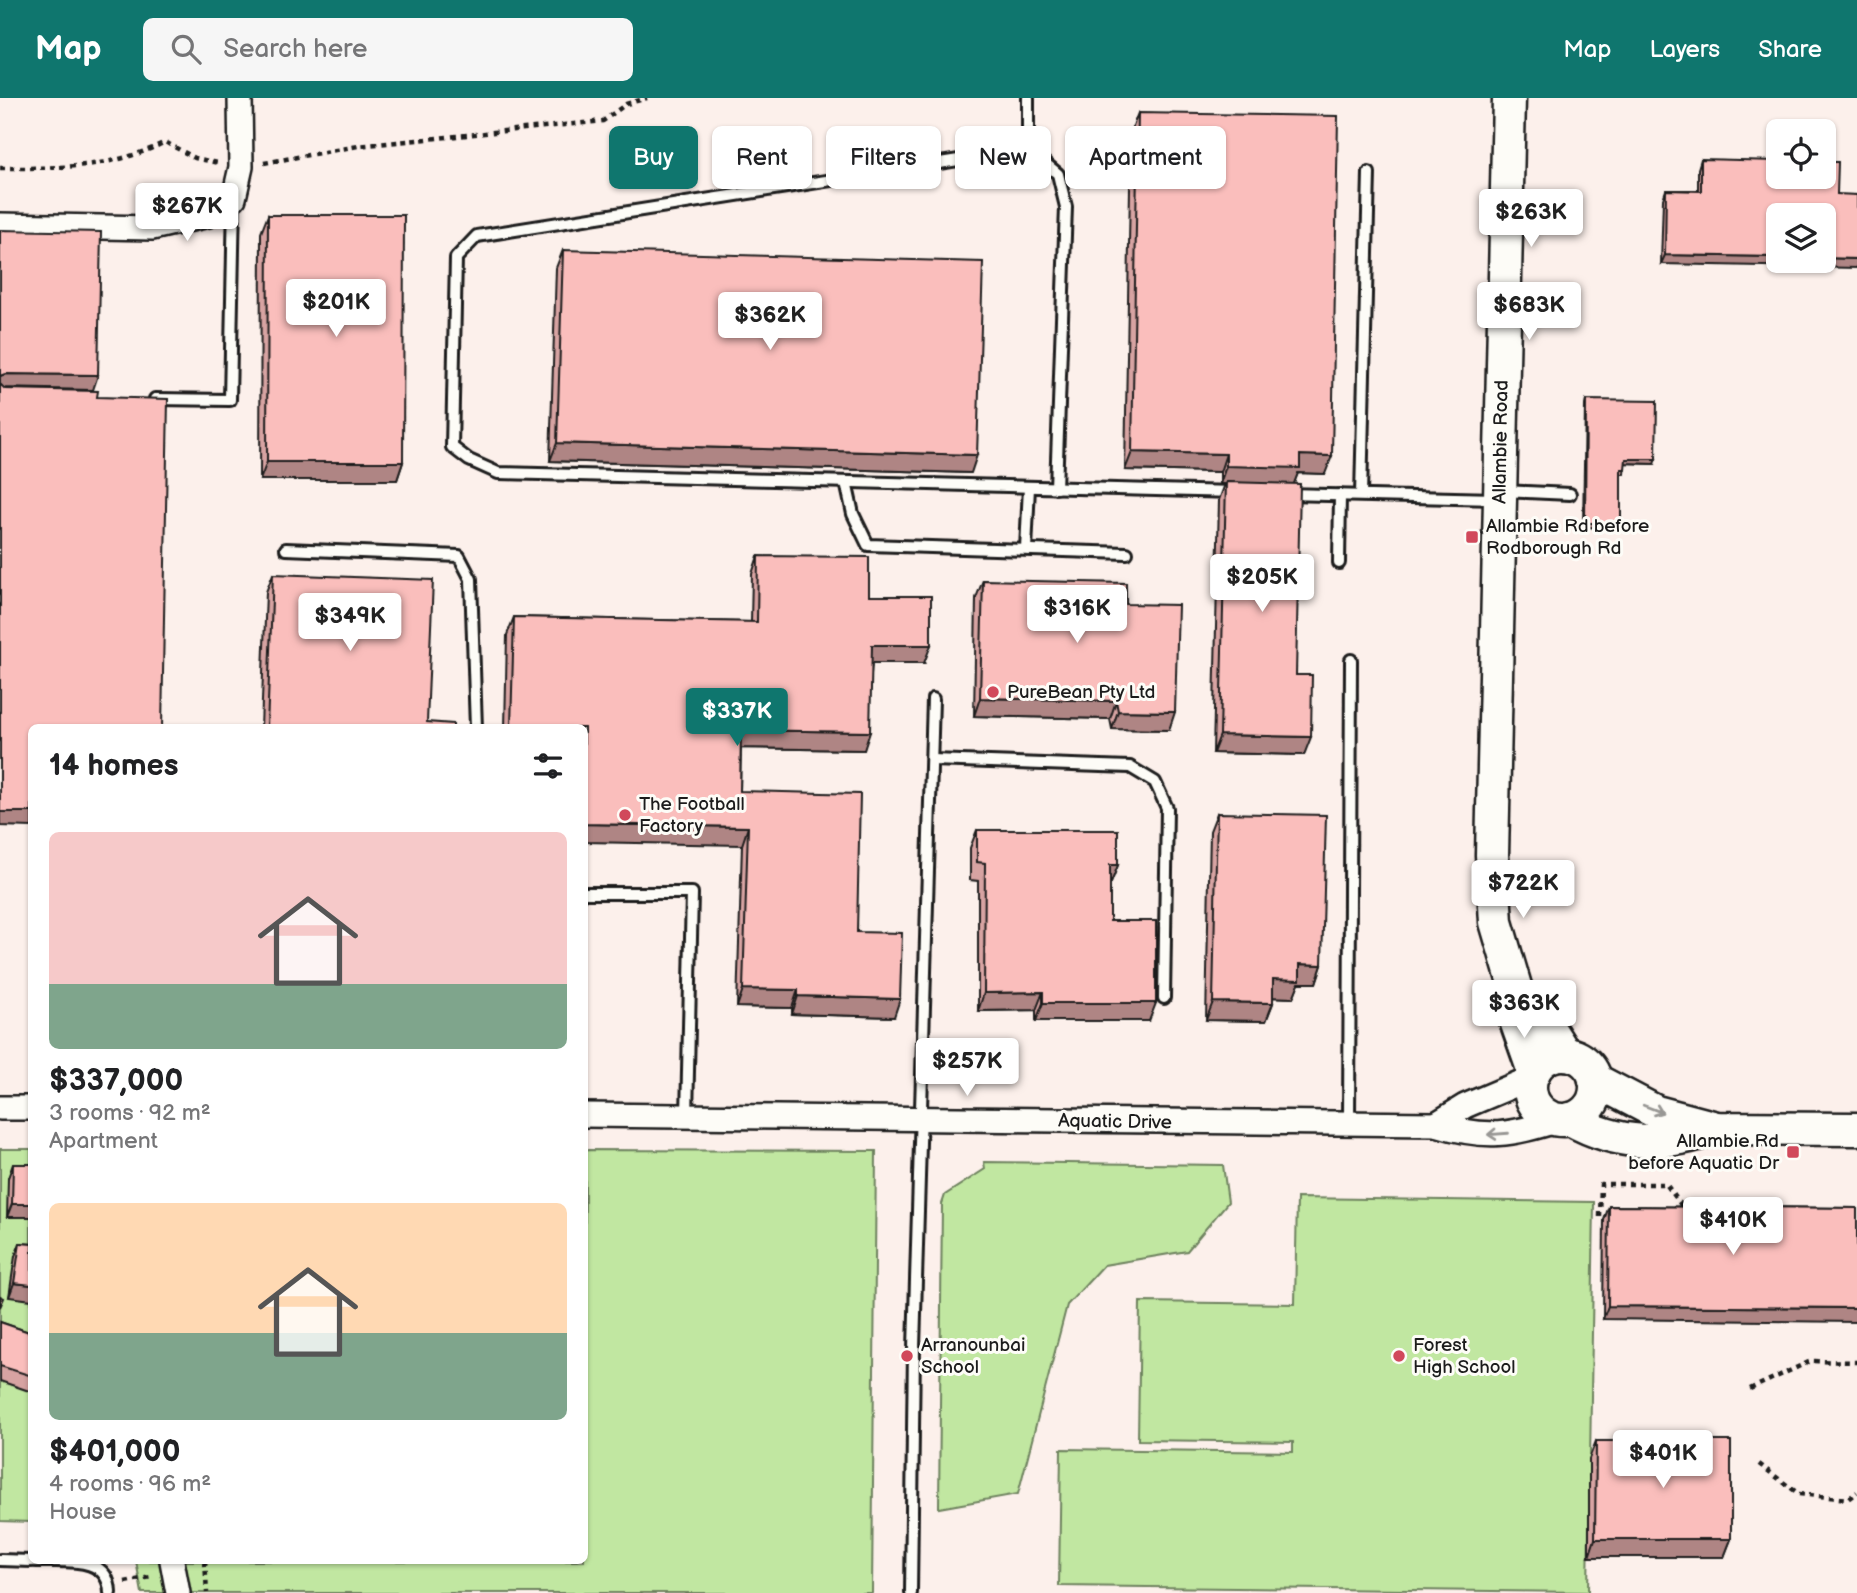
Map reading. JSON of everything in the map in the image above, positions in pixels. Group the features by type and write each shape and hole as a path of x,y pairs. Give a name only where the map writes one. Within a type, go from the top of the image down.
{"main road":[{"name":"Allambie Road","path":"1509,98 1492,855 1496,922 1517,993 1514,1015 1532,1075"},
{"name":"Allambie Road","path":"1517,993 1533,1004 1566,1054"},
{"path":"1716,1128 1681,1140 1646,1141 1595,1133 1565,1120 1550,1118 1534,1104 1532,1075 1547,1059 1566,1054 1585,1062 1595,1080 1656,1112 1716,1128 1857,1129"},
{"path":"1565,1120 1580,1115 1593,1100 1595,1080"}],"street":[{"path":"0,225 152,228 208,215 234,198 241,167 240,98"},
{"path":"1436,1124 1465,1106 1532,1075"},
{"path":"0,1108 28,1108"},
{"name":"Aquatic Drive","path":"588,1115 1436,1124 1472,1135 1510,1133 1565,1120"}],"lane":[{"path":"1028,98 1028,126"},
{"path":"955,161 477,236 456,258 452,447 469,460 498,473 1245,493"},
{"path":"1051,168 1058,174 1066,207 1056,488"},
{"path":"1361,495 1369,173"},
{"path":"149,399 230,400 234,198"},
{"path":"846,482 853,514 868,545 1128,552"},
{"path":"1026,549 1029,487"},
{"path":"1272,493 1570,494"},
{"path":"1339,563 1340,495"},
{"path":"286,549 459,556 471,579 476,724"},
{"path":"1349,1125 1351,660"},
{"path":"911,1593 914,1348 933,699"},
{"path":"932,761 1130,767 1155,782 1167,808 1164,998"},
{"path":"588,892 692,894 687,1116"},
{"path":"0,1560 28,1561"},
{"path":"92,1564 102,1570 110,1589"}],"path":[{"path":"0,168 80,168 140,155 165,142 195,158 241,167 358,146 603,121 626,104 647,98"},
{"path":"1600,1217 1601,1184 1665,1184 1689,1216"},
{"path":"1750,1389 1811,1361 1857,1362"},
{"path":"1759,1464 1799,1494 1848,1499 1857,1492"},
{"path":"205,1564 207,1593"},
{"path":"110,1589 175,1575"}],"green space":[{"path":"0,1149 28,1149 28,1522 0,1521"},
{"path":"588,1150 876,1151 872,1593 142,1593 137,1564 588,1564"},
{"path":"984,1162 1223,1165 1228,1202 1187,1251 1104,1265 1067,1305 1018,1494 939,1508 942,1204 945,1195 985,1169"},
{"path":"1297,1198 1594,1202 1588,1592 1059,1586 1061,1449 1293,1452 1293,1442 1138,1440 1140,1302 1295,1304"}],"building":[{"path":"1138,113 1338,116 1332,456 1300,455 1300,468 1226,466 1226,454 1132,452 1137,189 1226,189 1226,126 1138,126"},
{"path":"1701,159 1766,161 1766,189 1836,189 1838,162 1837,194 1857,195 1857,259 1836,258 1836,203 1766,203 1766,257 1665,255 1666,190 1701,191"},
{"path":"268,215 404,215 403,462 267,462"},
{"path":"0,230 101,232 98,375 0,376"},
{"path":"563,250 983,262 977,455 557,443"},
{"path":"0,384 5,389 98,391 97,397 168,399 162,724 28,724 28,812 0,812"},
{"path":"1586,400 1657,401 1656,459 1626,459 1625,469 1621,469 1621,523 1585,523"},
{"path":"1226,482 1300,484 1296,675 1312,675 1311,737 1220,735"},
{"path":"758,556 869,557 869,596 931,596 931,645 872,645 870,732 741,730 740,791 860,794 857,932 902,933 900,999 798,996 798,990 743,989 748,827 588,824 588,724 511,724 514,617 757,622"},
{"path":"273,574 433,580 427,722 453,724 267,724"},
{"path":"983,580 1126,583 1126,604 1178,605 1175,712 1118,711 1116,701 980,698"},
{"path":"1217,813 1326,815 1322,965 1300,964 1300,980 1273,979 1273,1003 1213,1002"},
{"path":"977,830 1118,830 1118,865 1110,865 1110,921 1156,921 1156,1003 1043,1003 1043,992 984,993 985,863 977,862"},
{"path":"13,1164 28,1164 28,1204 12,1204"},
{"path":"1609,1206 1857,1208 1857,1308 1608,1306"},
{"path":"20,1243 28,1244 28,1285 14,1283"},
{"path":"0,1322 28,1332 28,1375 0,1366"},
{"path":"1596,1441 1731,1441 1731,1539 1595,1539"}],"place":[{"name":"Allambie Rd before Rodborough Rd","path":"1472,537"},
{"name":"PureBean Pty Ltd","path":"993,692"},
{"name":"The Football Factory","path":"625,815"},
{"name":"Allambie Rd before Aquatic Dr","path":"1793,1152"},
{"name":"Arranounbai School","path":"907,1356"},
{"name":"Forest High School","path":"1399,1356"}]}
